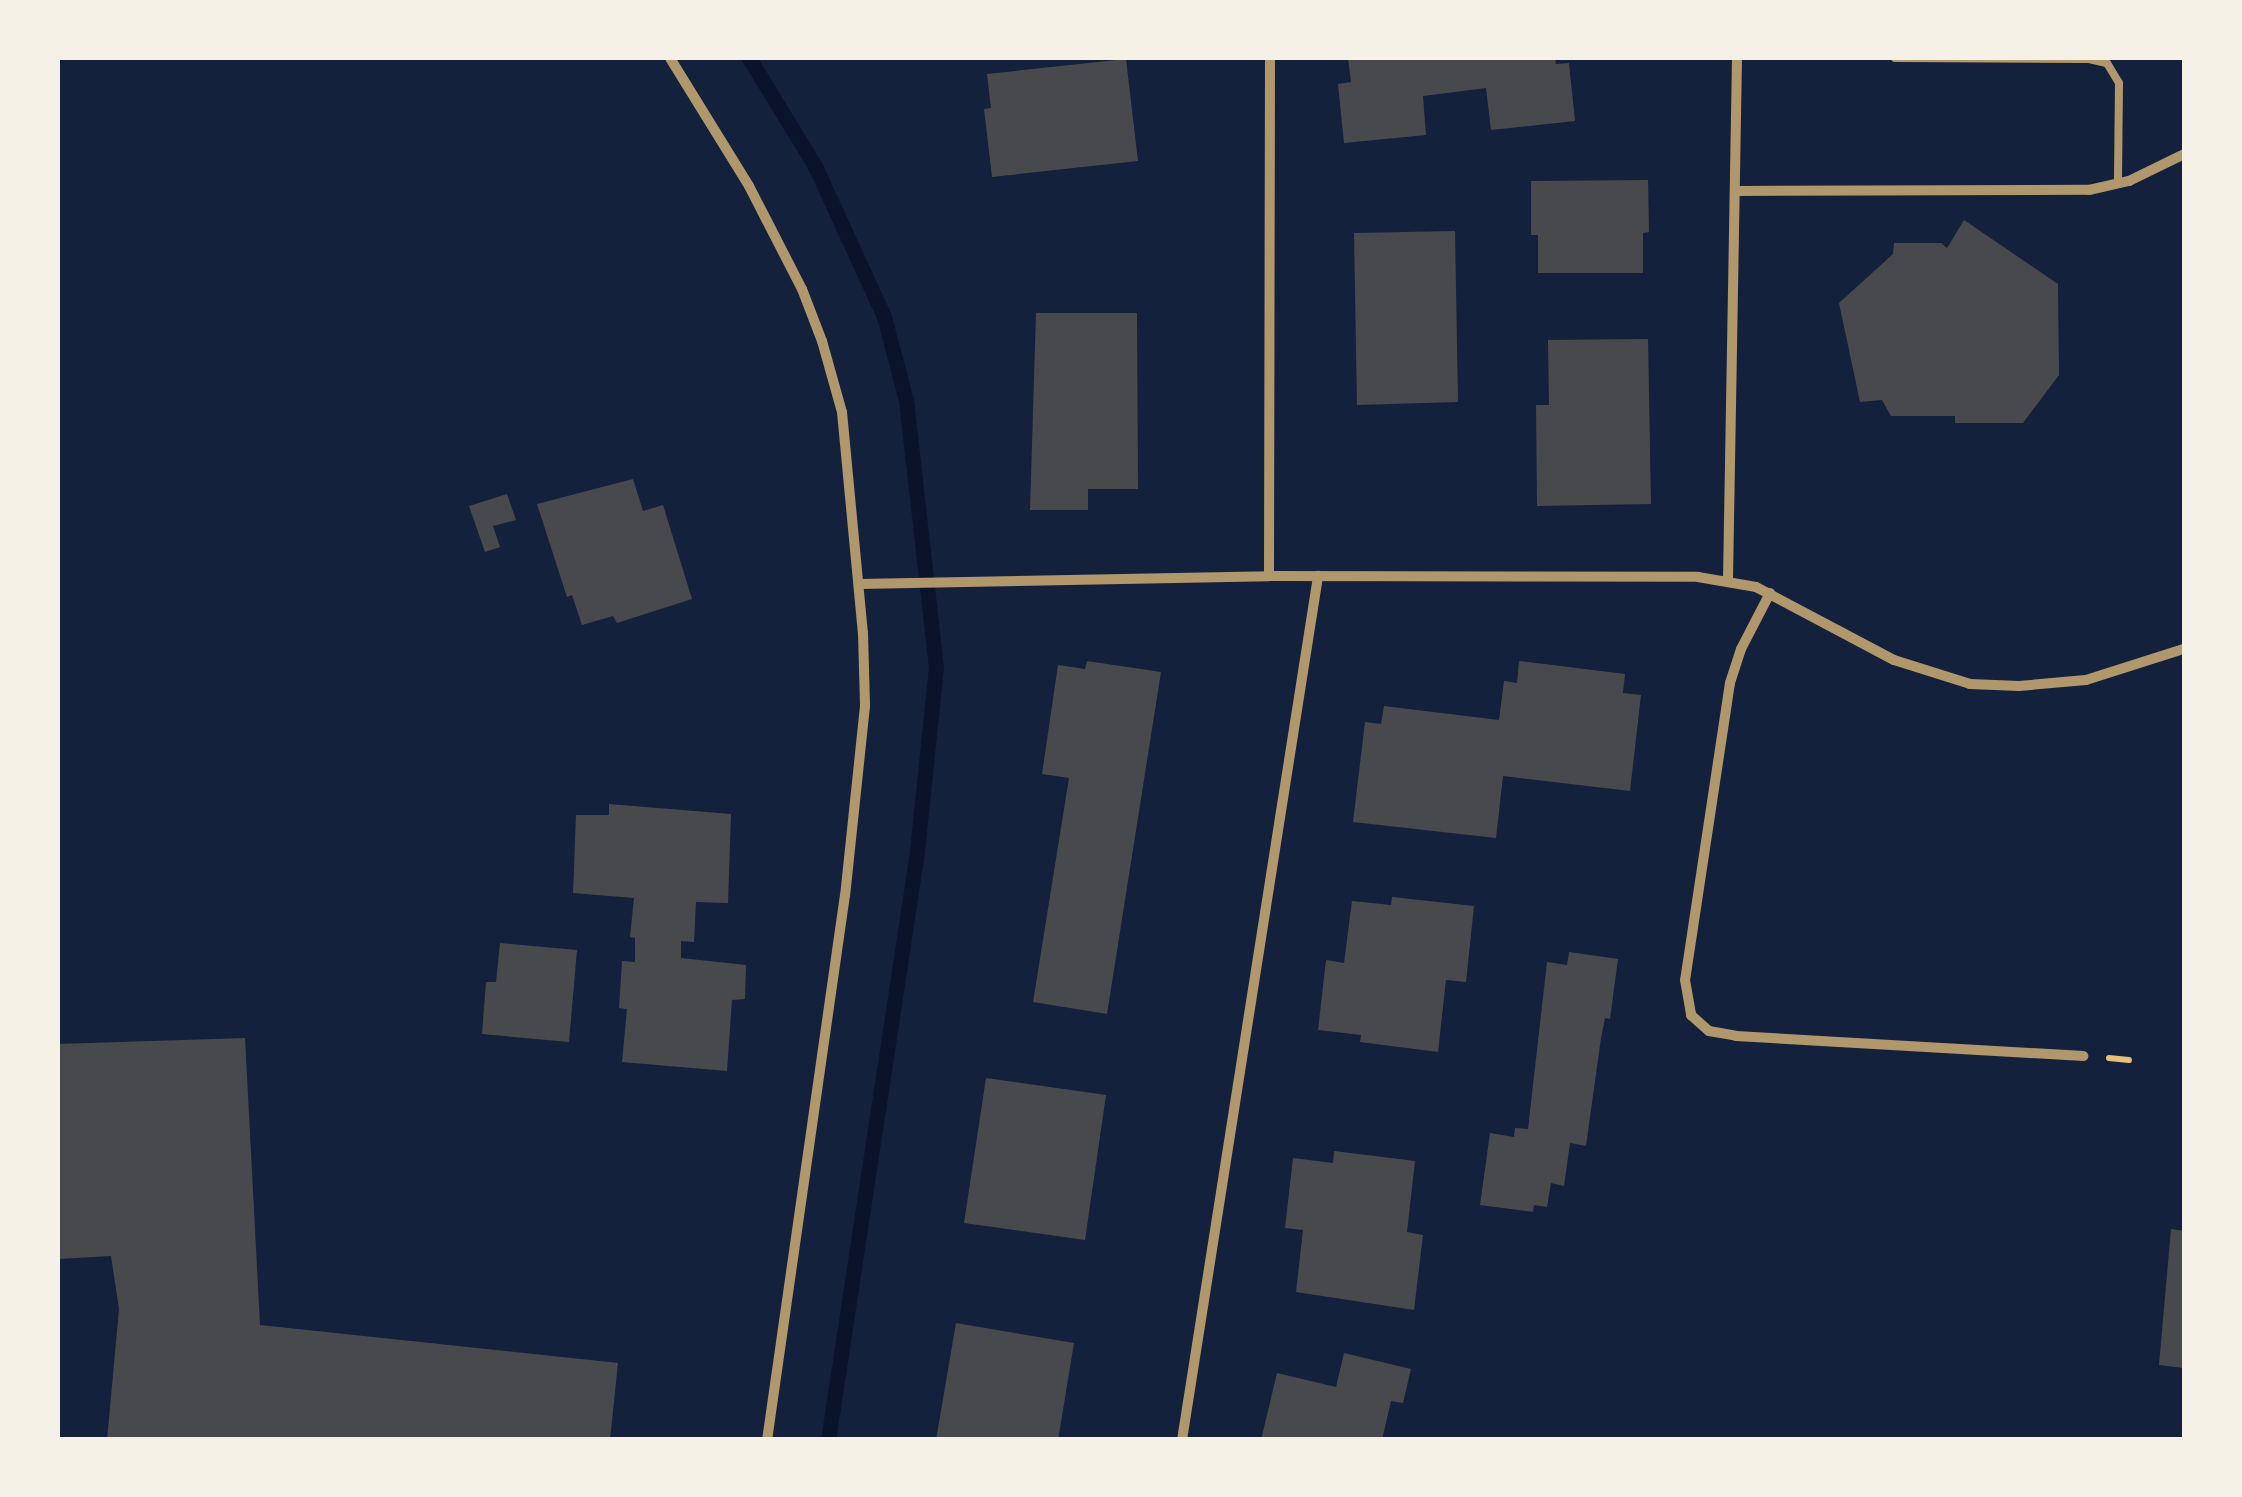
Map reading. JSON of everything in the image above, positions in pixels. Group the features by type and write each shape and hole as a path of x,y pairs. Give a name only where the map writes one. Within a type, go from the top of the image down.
{"street":[{"path":"670,58 749,186 802,289 822,340 842,412 859,584 865,669 863,737 845,895 768,1440"},
{"path":"1269,576 1270,58"},
{"path":"1728,579 1737,58"},
{"path":"1735,191 2089,190 2118,184 2184,154"},
{"path":"859,584 1269,576 1728,579 1770,593 1881,654 1970,684 2019,686 2086,680 2184,649"},
{"path":"1182,1440 1318,576"},
{"path":"1770,593 1741,649 1730,683 1684,980 1691,1015 1709,1031 1736,1036 2083,1056"}],"lane":[{"path":"1896,58 2089,58 2107,63 2119,83 2118,184"}],"building":[{"path":"1348,58 1555,58 1556,64 1569,63 1575,121 1491,130 1486,88 1423,96 1426,135 1344,143 1338,84 1351,82"},
{"path":"1126,59 1138,161 992,177 984,109 991,108 987,74"},
{"path":"1648,180 1649,232 1643,233 1643,273 1538,273 1538,235 1531,235 1531,181"},
{"path":"1964,220 2058,284 2059,375 2023,423 1955,423 1955,416 1891,416 1882,400 1860,402 1839,303 1893,254 1894,243 1941,243 1947,248"},
{"path":"1455,231 1458,402 1357,405 1354,233"},
{"path":"1036,313 1137,313 1138,489 1088,489 1088,510 1030,510"},
{"path":"1648,339 1651,504 1537,506 1536,405 1549,405 1548,340"},
{"path":"633,479 643,511 663,505 692,599 617,623 613,616 582,625 572,595 567,597 537,504"},
{"path":"507,494 516,520 493,526 500,547 485,552 469,506"},
{"path":"1087,661 1161,672 1107,1014 1033,1002 1069,778 1042,774 1058,665 1085,669"},
{"path":"1519,661 1625,674 1623,693 1641,695 1630,791 1503,776 1496,838 1353,822 1365,722 1381,724 1384,706 1499,720 1504,681 1517,683"},
{"path":"609,804 731,814 728,903 696,902 694,942 681,941 681,958 746,965 745,999 732,1000 727,1071 622,1062 627,1009 619,1008 622,961 635,962 635,938 630,937 634,898 573,893 576,815 609,815"},
{"path":"1392,897 1474,906 1466,982 1446,980 1438,1052 1360,1042 1361,1035 1318,1030 1326,960 1344,963 1352,901 1391,905"},
{"path":"500,943 577,950 569,1042 482,1034 486,982 496,982"},
{"path":"1569,952 1618,959 1610,1019 1605,1018 1601,1038 1586,1146 1570,1143 1564,1186 1551,1183 1547,1207 1534,1205 1533,1212 1480,1205 1490,1133 1514,1137 1515,1128 1528,1129 1547,962 1567,965"},
{"path":"245,1038 260,1325 618,1363 610,1440 107,1440 119,1309 111,1256 58,1259 58,1044"},
{"path":"986,1078 1106,1095 1085,1240 964,1223"},
{"path":"1334,1151 1415,1161 1407,1232 1423,1235 1414,1310 1296,1292 1303,1230 1285,1228 1293,1158 1333,1163"},
{"path":"2171,1229 2184,1231 2184,1368 2159,1365"},
{"path":"956,1323 1074,1343 1058,1440 936,1440"},
{"path":"1344,1353 1411,1369 1403,1403 1391,1401 1382,1440 1261,1440 1277,1373 1336,1387"}],"waterway":[{"path":"749,58 815,166 884,317 906,400 936,667 917,852 828,1440"}]}
